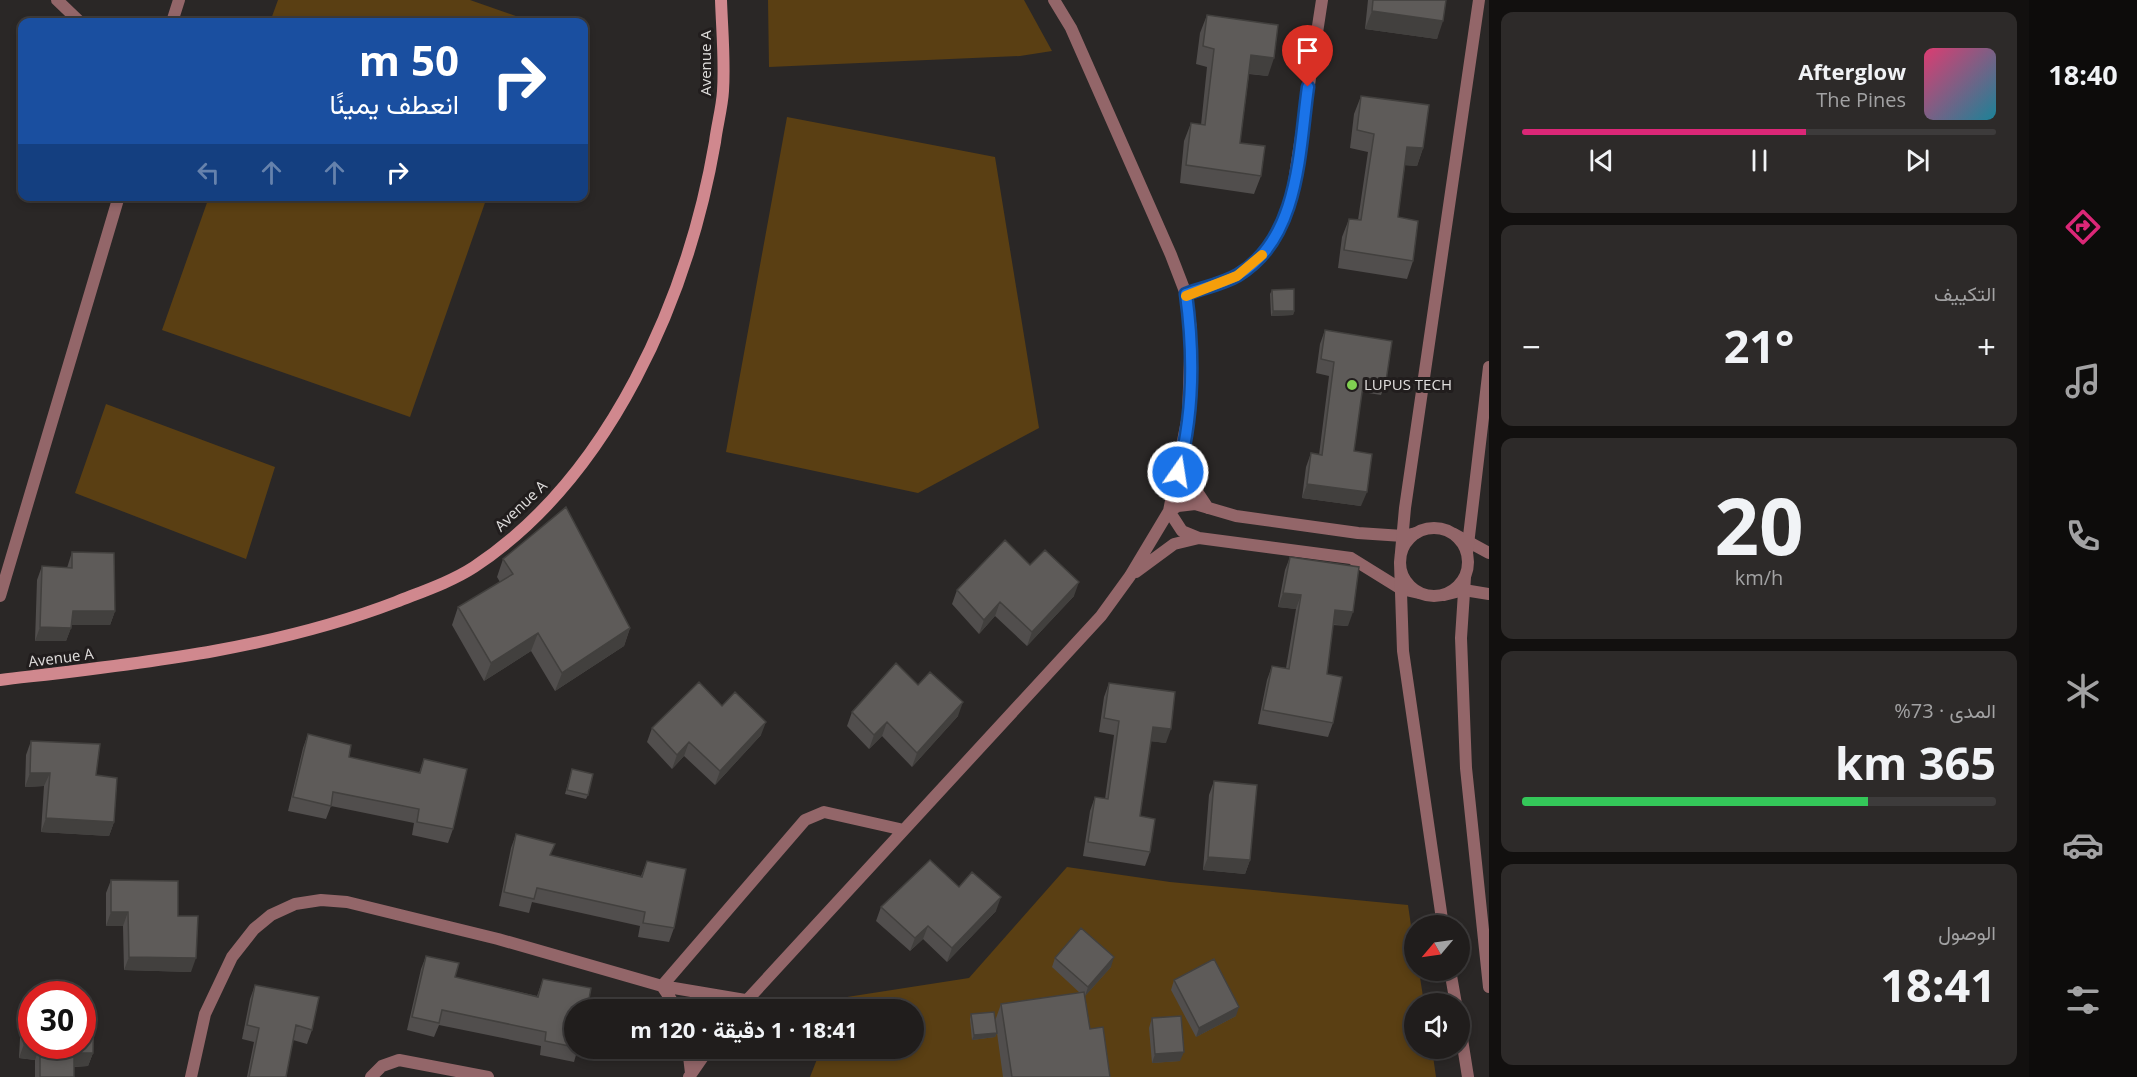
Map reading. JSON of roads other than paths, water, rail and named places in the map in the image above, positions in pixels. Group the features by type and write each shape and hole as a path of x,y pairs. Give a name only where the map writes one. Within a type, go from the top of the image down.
{"main road":[{"name":"Avenue A","path":"0,680 198,656 289,637 360,616 452,578 473,568 525,526 574,474 623,401 658,336 688,260 708,181 723,91 721,0"}],"street":[{"path":"57,0 76,18"},
{"path":"173,18 179,0"},
{"path":"747,999 1101,616 1130,576 1169,511 1182,456 1191,374 1191,329 1186,294 1109,111 1071,28 1054,0"},
{"path":"1186,294 1237,276 1261,257 1278,231 1292,195 1322,0"},
{"path":"1441,915 1403,651 1400,563 1479,0"},
{"path":"0,596 118,201"},
{"path":"1489,367 1467,548 1461,638 1466,768 1489,987"},
{"path":"1182,456 1190,481 1208,508"},
{"path":"1169,511 1178,506 1195,504 1236,516 1358,533 1403,536 1438,528 1454,534 1467,548 1489,553"},
{"path":"1169,511 1182,531 1199,538 1351,558 1401,590 1432,596 1464,590 1489,594"},
{"path":"1416,533 1407,541 1400,563 1403,575 1419,592"},
{"path":"1130,576 1174,544 1199,538"},
{"path":"1444,595 1455,590 1465,577"},
{"path":"662,986 805,820 824,812 904,830"},
{"path":"191,1077 205,1014 232,957 254,929 271,915 295,904 321,900 347,902 498,939 662,986 716,999"},
{"path":"662,986 671,999"},
{"path":"689,1059 690,1075"},
{"path":"690,1075 701,1059"},
{"path":"1465,1059 1468,1077"},
{"path":"371,1077 382,1066 399,1060 488,1077"}],"place":[{"name":"LUPUS TECH","path":"1352,385"}]}
